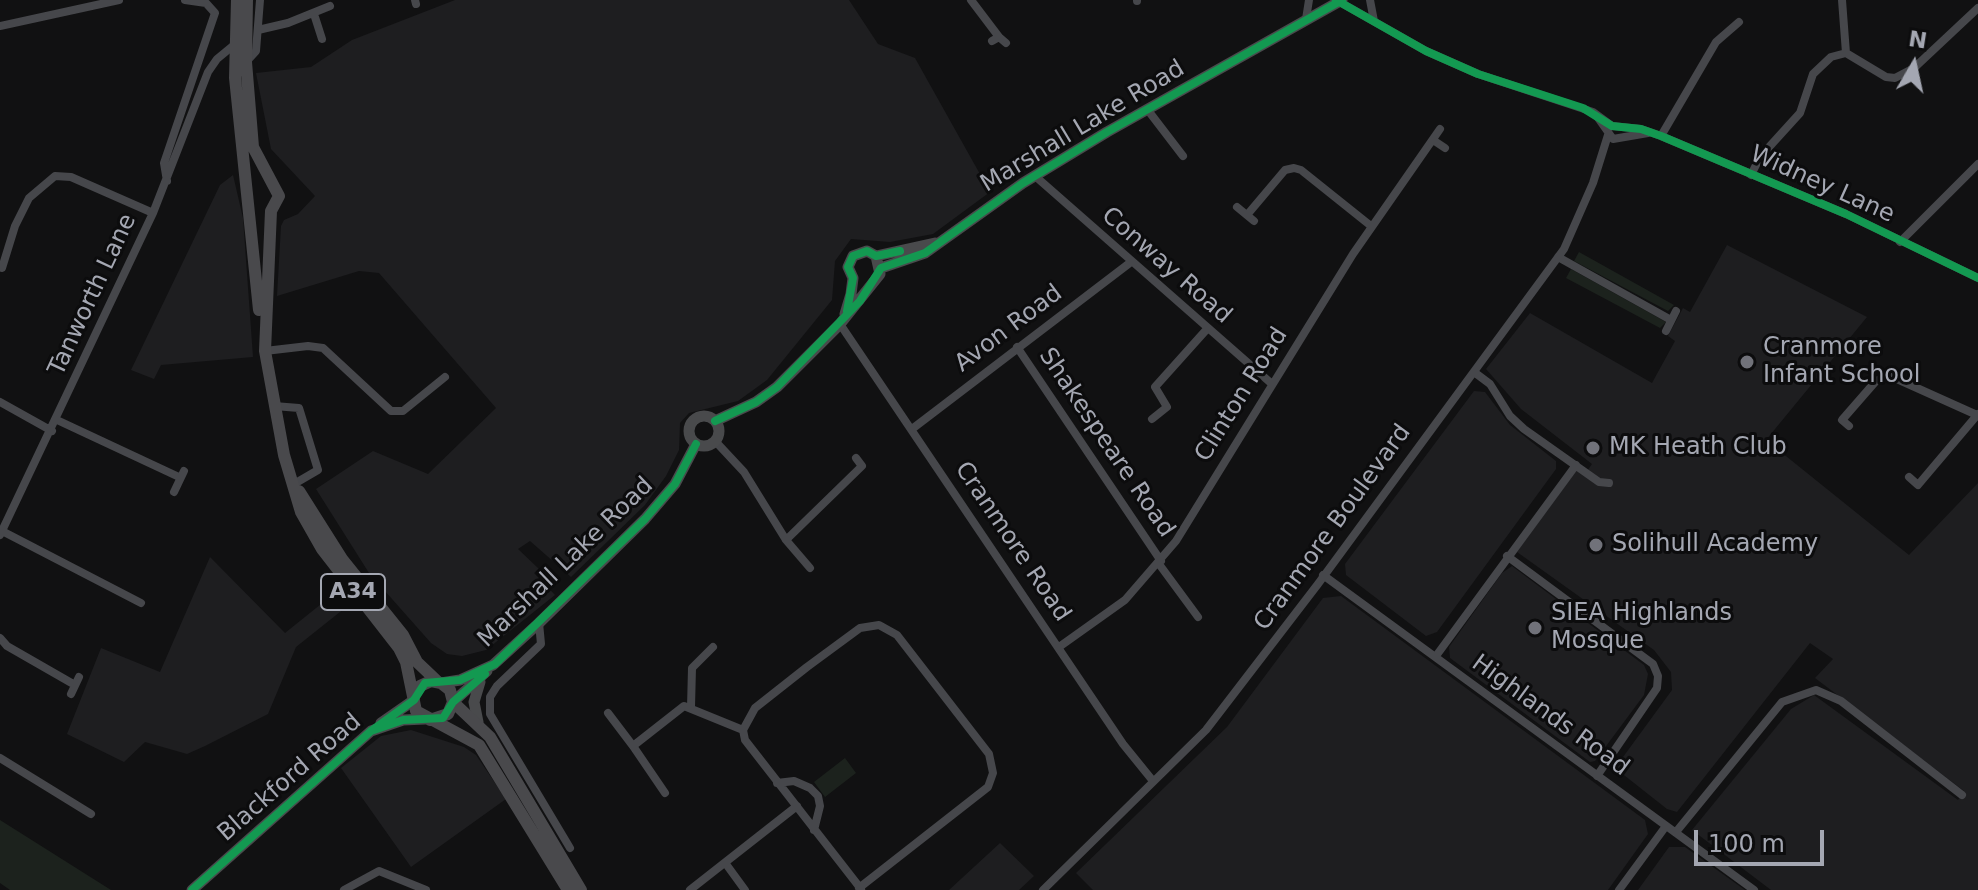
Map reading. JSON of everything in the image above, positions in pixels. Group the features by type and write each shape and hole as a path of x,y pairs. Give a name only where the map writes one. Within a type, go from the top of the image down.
{"highway":[{"name":"A34","path":"237,0 234,45 253,147 269,179 276,184 279,196 271,211 263,332"},
{"name":"A34","path":"247,0 240,65 245,195 251,209 273,406 301,512 322,549 399,648 416,711 427,720"},
{"path":"247,185 255,180 269,179"},
{"path":"251,209 271,211"},
{"name":"A34","path":"294,484 342,559 403,635 417,662 450,690 453,702 478,722 490,737 581,890"},
{"path":"414,698 425,683 439,682"},
{"path":"427,720 448,714 453,702"},
{"path":"427,720 479,745 568,890"}],"main road":[{"name":"Marshall Lake Road","path":"881,268 925,253 1035,176 1339,1"},
{"name":"Marshall Lake Road","path":"842,321 853,278 848,267 853,256 867,251 876,256 943,240"},
{"path":"715,421 756,402 777,387 842,321 860,301 881,268 876,256"},
{"path":"853,278 870,283"},
{"path":"705,416 715,421 720,431 716,442 708,446 696,444 689,435 692,422 705,416"},
{"name":"Marshall Lake Road","path":"439,682 460,680 493,665 539,623 645,519 675,484 696,444"},
{"path":"453,702 493,665"},
{"path":"478,722 474,702 481,678"},
{"path":"371,731 414,698"},
{"name":"Blackford Road","path":"192,890 371,731 403,720 427,720"}],"street":[{"path":"0,26 119,0"},
{"path":"167,182 164,163 215,13 206,3 185,0"},
{"path":"212,66 228,63 240,65 256,51 260,0"},
{"path":"971,0 999,40"},
{"path":"1306,19 1309,0"},
{"path":"1370,0 1374,21"},
{"path":"1842,0 1846,53"},
{"name":"Widney Lane","path":"1339,1 1426,51 1478,74 1593,112 1613,133 1649,132 1661,136 1846,214 1978,278"},
{"path":"258,30 314,14 330,6"},
{"path":"1751,175 1760,157 1800,113 1813,74 1831,57 1846,53 1886,77 1895,78 1914,68 1978,8"},
{"path":"314,14 322,39"},
{"path":"1661,136 1716,42 1739,22"},
{"name":"Tanworth Lane","path":"1,533 153,213 212,66 234,45"},
{"path":"1147,109 1183,156"},
{"name":"Clinton Road","path":"1059,647 1125,600 1160,562 1193,517 1371,226 1440,129"},
{"name":"Cranmore Boulevard","path":"1043,890 1222,711 1558,257 1613,133"},
{"path":"1433,140 1445,148"},
{"path":"1900,242 1978,164"},
{"path":"1237,207 1251,218 1285,170 1294,168 1301,170 1371,226"},
{"path":"2,268 15,226 29,198 55,176 71,177 153,213"},
{"name":"Conway Road","path":"1035,176 1272,384"},
{"path":"1558,257 1671,320"},
{"name":"Avon Road","path":"912,429 1131,262"},
{"path":"1666,331 1676,311"},
{"name":"Cranmore Road","path":"842,321 1123,744 1153,781"},
{"path":"1152,419 1167,407 1155,387 1207,329"},
{"path":"265,351 308,346 323,348 391,411 403,411 445,377"},
{"name":"Shakespeare Road","path":"1017,347 1198,617"},
{"path":"1474,372 1490,384 1510,416 1524,429 1599,482 1609,483"},
{"path":"1849,426 1842,420 1876,381 1888,375 1978,415 1918,485 1909,477"},
{"path":"0,402 52,431"},
{"path":"273,406 299,408 318,470 294,484"},
{"path":"57,420 181,474 174,492"},
{"path":"716,442 744,472 786,540 810,568"},
{"path":"786,540 862,466 856,458"},
{"path":"1436,656 1576,465"},
{"path":"1,533 141,603"},
{"path":"1507,556 1653,664 1658,676 1657,688 1597,776"},
{"name":"Highlands Road","path":"1323,575 1754,890"},
{"path":"539,623 541,644 497,686 490,697 490,714 570,848"},
{"path":"879,625 897,635 989,754 993,773 988,787 860,889 777,783 745,740 743,730 755,708 860,628 879,625"},
{"path":"0,638 7,646 75,686"},
{"path":"691,707 692,668 713,647"},
{"path":"1676,832 1782,702 1816,690 1841,701 1962,795"},
{"path":"633,746 676,710 691,707 743,730"},
{"path":"608,713 665,793"},
{"path":"0,758 91,814"},
{"path":"777,783 794,781 810,788 818,796 820,806 814,830"},
{"path":"690,890 797,806"},
{"path":"1619,890 1666,826"},
{"path":"726,864 745,890"},
{"path":"344,890 379,871 426,890"}],"shaded area":[{"path":"455,0 849,0 878,44 915,58 990,192 933,234 890,242 851,239 835,261 832,300 767,380 738,401 689,413 680,423 679,450 666,476 645,505 571,577 530,541 518,549 539,569 534,573 555,595 486,650 462,656 447,654 431,643 369,573 316,489 373,451 428,474 496,408 379,273 359,271 277,296 281,226 284,220 298,214 315,196 271,149 256,73 311,67 352,40"},
{"path":"233,175 243,218 253,357 161,365 154,379 131,370 220,185"},
{"path":"1727,245 1867,317 1766,440 1909,555 1978,483 1978,890 1771,890 1692,830 1791,709 1814,695 1958,800 1964,791 1815,678 1833,659 1810,643 1677,812 1667,809 1615,768 1672,690 1671,672 1654,650 1517,552 1577,469 1585,474 1592,464 1521,409 1486,369 1530,313 1652,383 1675,341 1668,336 1683,308 1690,312"},
{"path":"1579,252 1674,305 1668,311 1574,261"},
{"path":"1571,269 1666,322 1660,328 1566,278"},
{"path":"1474,391 1485,392 1510,425 1556,461 1556,469 1437,632 1426,636 1346,575 1345,564"},
{"path":"210,557 285,633 341,588 350,604 296,647 268,714 205,746 187,754 145,742 124,762 67,734 101,648 160,672"},
{"path":"1512,566 1644,665 1648,674 1644,695 1595,761 1590,762 1450,658 1449,647 1502,573"},
{"path":"1341,596 1645,820 1648,834 1608,890 1093,890 1076,873 1227,727 1323,598"},
{"path":"411,730 464,747 476,755 506,799 411,867 341,768 381,736"},
{"path":"845,758 856,773 825,797 814,782"},
{"path":"0,820 111,890 10,890 0,883"},
{"path":"1000,843 1034,876 1019,890 949,890"},
{"path":"1669,847 1685,847 1745,890 1638,890"}],"cycle path":[{"path":"1336,0 1426,51 1478,74 1583,108 1612,126 1641,129 1661,136 1846,214 1978,278"},
{"path":"715,421 756,402 777,387 860,301 881,268 925,253 1023,183 1107,132 1342,0"},
{"path":"847,311 853,278 848,267 853,256 867,251 876,256 900,251"},
{"path":"371,731 414,700 425,683 460,680 495,664 645,519 675,484 696,444"},
{"path":"192,890 371,731 403,720 443,718 453,702 485,674"}],"place":[{"name":"Cranmore Infant School","path":"1747,362"},
{"name":"MK Heath Club","path":"1593,448"},
{"name":"Solihull Academy","path":"1596,545"},
{"name":"SIEA Highlands Mosque","path":"1535,628"}]}
